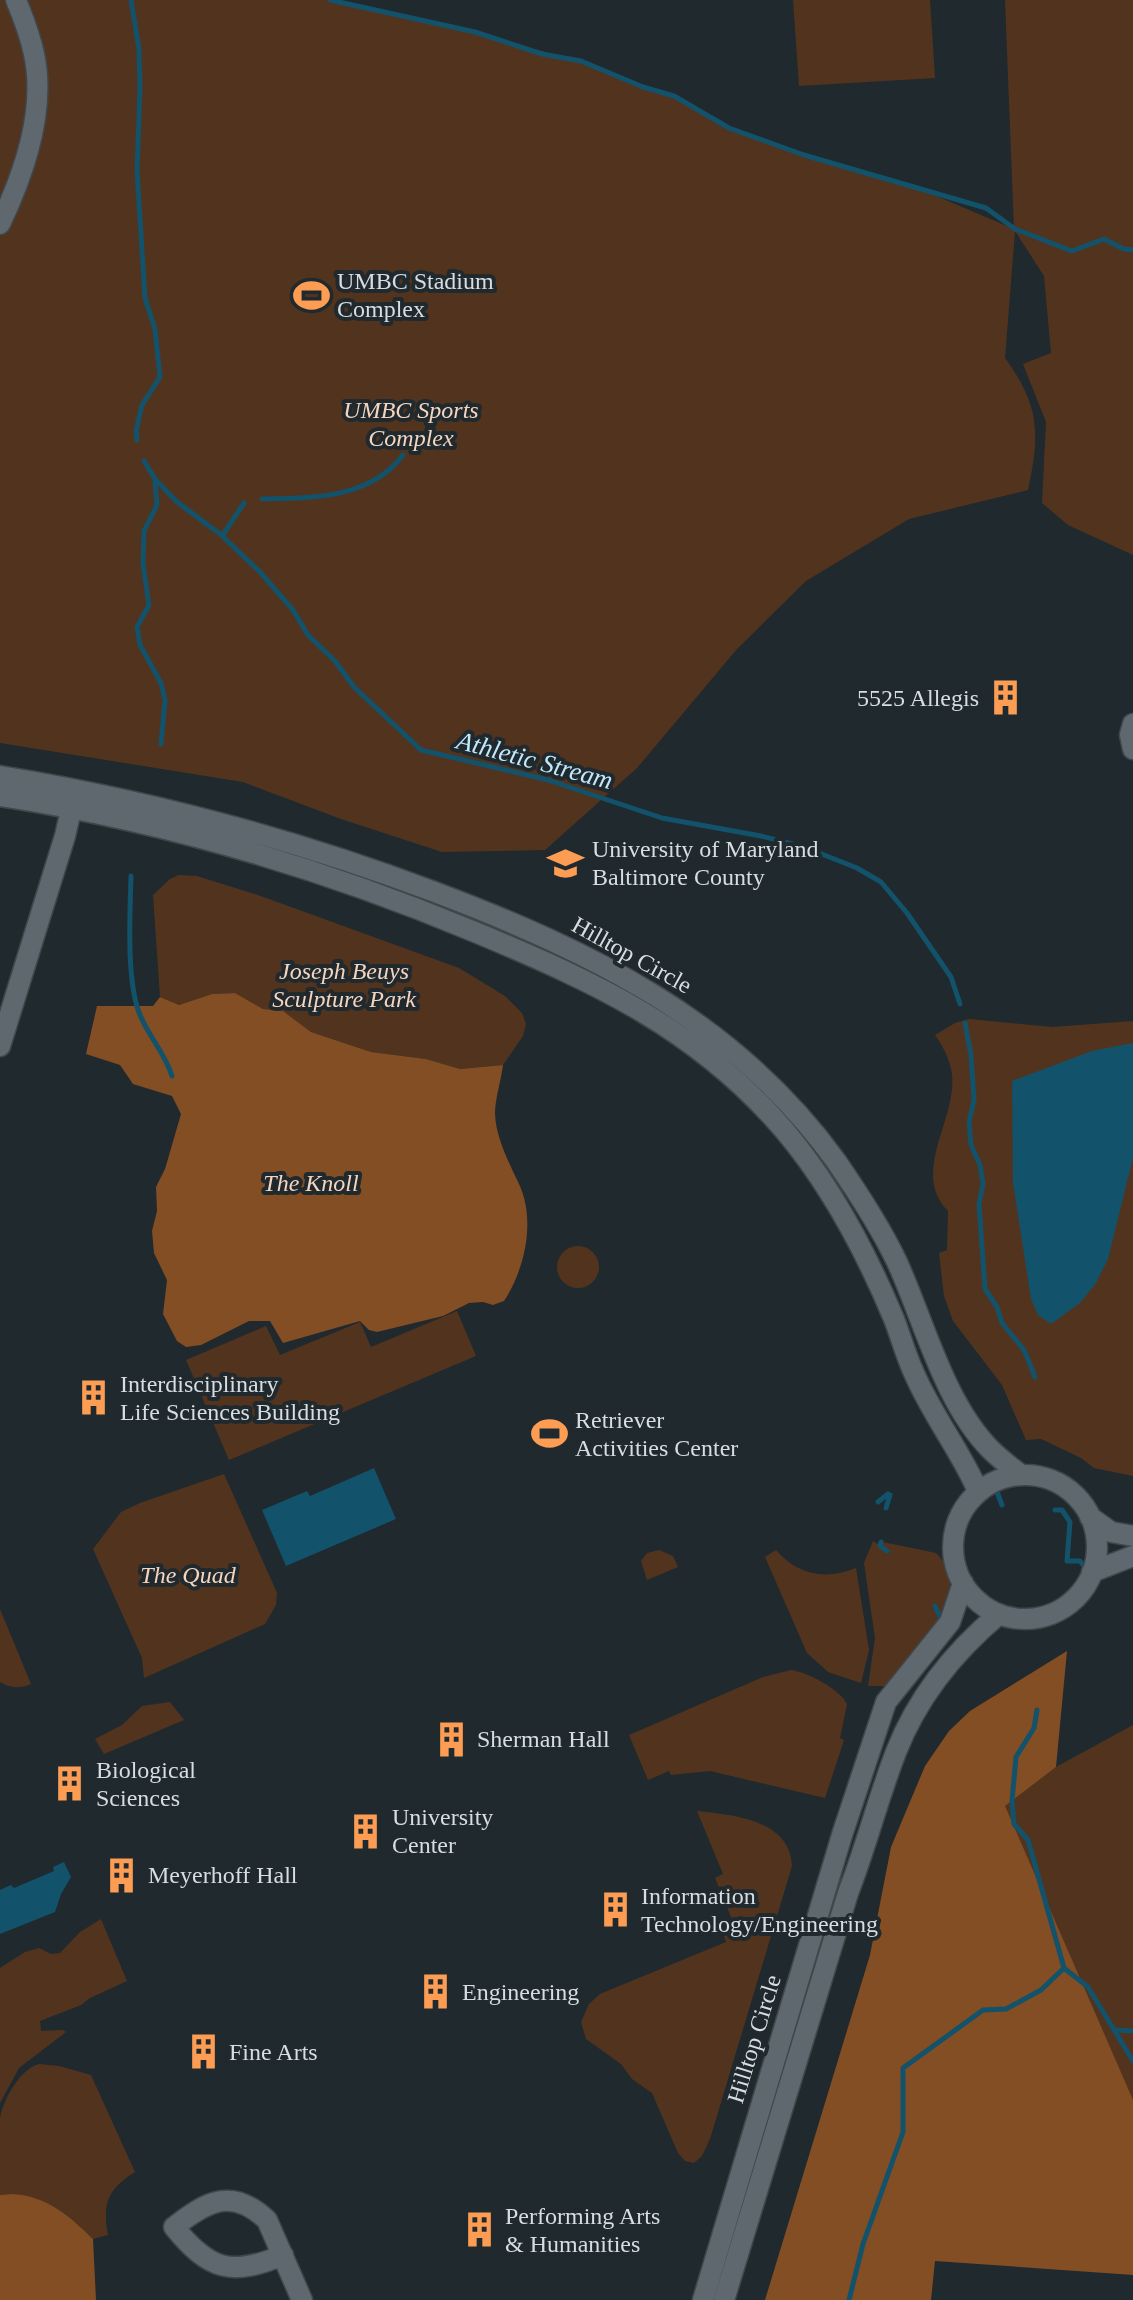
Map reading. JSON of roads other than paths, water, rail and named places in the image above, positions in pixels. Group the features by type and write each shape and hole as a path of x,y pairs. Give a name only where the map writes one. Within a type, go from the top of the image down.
{"street":[{"path":"0,224 22,168 38,89 34,54 16,0"},
{"path":"1133,724 1130,735 1133,749"},
{"name":"Hilltop Circle","path":"0,776 76,788 251,829 377,870 567,947 621,974 691,1018 759,1074 827,1149 864,1203 896,1261 939,1368 959,1406 989,1448 1021,1475"},
{"path":"0,1046 62,848 76,788"},
{"name":"Hilltop Circle","path":"0,796 71,809 253,852 414,906 611,992 706,1054 745,1088 785,1131 840,1208 860,1245 926,1399 960,1452 978,1491"},
{"path":"1021,1475 1041,1477 1063,1486 1082,1503 1096,1538 1096,1557 1083,1589 1067,1605 1053,1613 1022,1619 999,1614 978,1601 963,1583 953,1557 953,1540 961,1512 978,1491 999,1480 1021,1475"},
{"path":"1090,1517 1111,1532 1133,1536"},
{"path":"1092,1572 1133,1556"},
{"name":"Hilltop Circle","path":"703,2300 842,1835 886,1702 950,1622 963,1583"},
{"name":"Hilltop Circle","path":"724,2300 848,1893 895,1754 932,1686 957,1653 999,1614"},
{"path":"283,2255 258,2266 239,2269 222,2267 192,2249 174,2227 207,2204 235,2201 257,2211 267,2220 283,2255 302,2300"}],"water":[{"path":"1133,1043 1133,1158 1108,1259 1096,1283 1080,1303 1051,1324 1038,1315 1031,1299 1013,1183 1012,1081 1092,1051"},
{"path":"374,1468 396,1519 286,1566 262,1510 307,1491 310,1496"},
{"path":"64,1862 71,1877 55,1912 0,1934 0,1890 11,1885 14,1888 54,1871 53,1867"}],"waterway":[{"path":"131,0 139,49 137,171 145,298 155,329 160,377 142,405 137,440"},
{"path":"330,0 475,32 542,54 581,61 643,87 674,96 729,128 804,155 986,208 1015,229 1072,251 1104,239 1133,250"},
{"path":"262,499 320,496 357,488 390,469 403,455"},
{"name":"Athletic Stream","path":"144,461 155,479 177,502 220,534 260,572 293,610 308,635 335,661 354,687 421,750 548,780 662,818 804,847 857,868 881,882 907,913 951,977 960,1004"},
{"path":"155,482 157,505 144,531 143,564 149,605 137,627 140,645 161,683 165,700 161,744"},
{"path":"222,536 244,503"},
{"path":"131,876 130,947 136,1001 140,1015 172,1076"},
{"path":"965,1023 974,1100 969,1122 971,1145 980,1165 983,1184 979,1204 985,1289 997,1307 1002,1323 1024,1350 1035,1377"},
{"path":"997,1492 1002,1505"},
{"path":"878,1502 888,1494"},
{"path":"886,1508 890,1495"},
{"path":"1055,1510 1062,1510 1070,1522 1067,1561 1080,1561 1084,1566"},
{"path":"881,1542 880,1546 887,1551"},
{"path":"935,1606 941,1619"},
{"path":"1037,1710 1034,1728 1016,1757 1012,1801 1014,1824 1028,1840 1064,1968 1088,1987 1133,2061"},
{"path":"849,2300 863,2244 903,2132 903,2068 983,2010 1006,2009 1041,1990 1064,1968"},
{"path":"1115,2030 1133,2031"}],"place":[{"name":"UMBC Stadium Complex","path":"311,295"},
{"name":"5525 Allegis","path":"1005,698"},
{"name":"University of Maryland Baltimore County","path":"566,863"},
{"name":"Interdisciplinary Life Sciences Building","path":"94,1398"},
{"name":"Retriever Activities Center","path":"549,1434"},
{"name":"Sherman Hall","path":"451,1739"},
{"name":"Biological Sciences","path":"70,1784"},
{"name":"University Center","path":"366,1831"},
{"name":"Meyerhoff Hall","path":"122,1875"},
{"name":"Information Technology/Engineering","path":"615,1910"},
{"name":"Engineering","path":"436,1992"},
{"name":"Fine Arts","path":"203,2052"},
{"name":"Performing Arts & Humanities","path":"479,2230"}],"park label":[{"name":"UMBC Sports Complex","path":"411,424"},
{"name":"Joseph Beuys Sculpture Park","path":"344,985"},
{"name":"The Knoll","path":"311,1183"},
{"name":"The Quad","path":"188,1575"}]}
